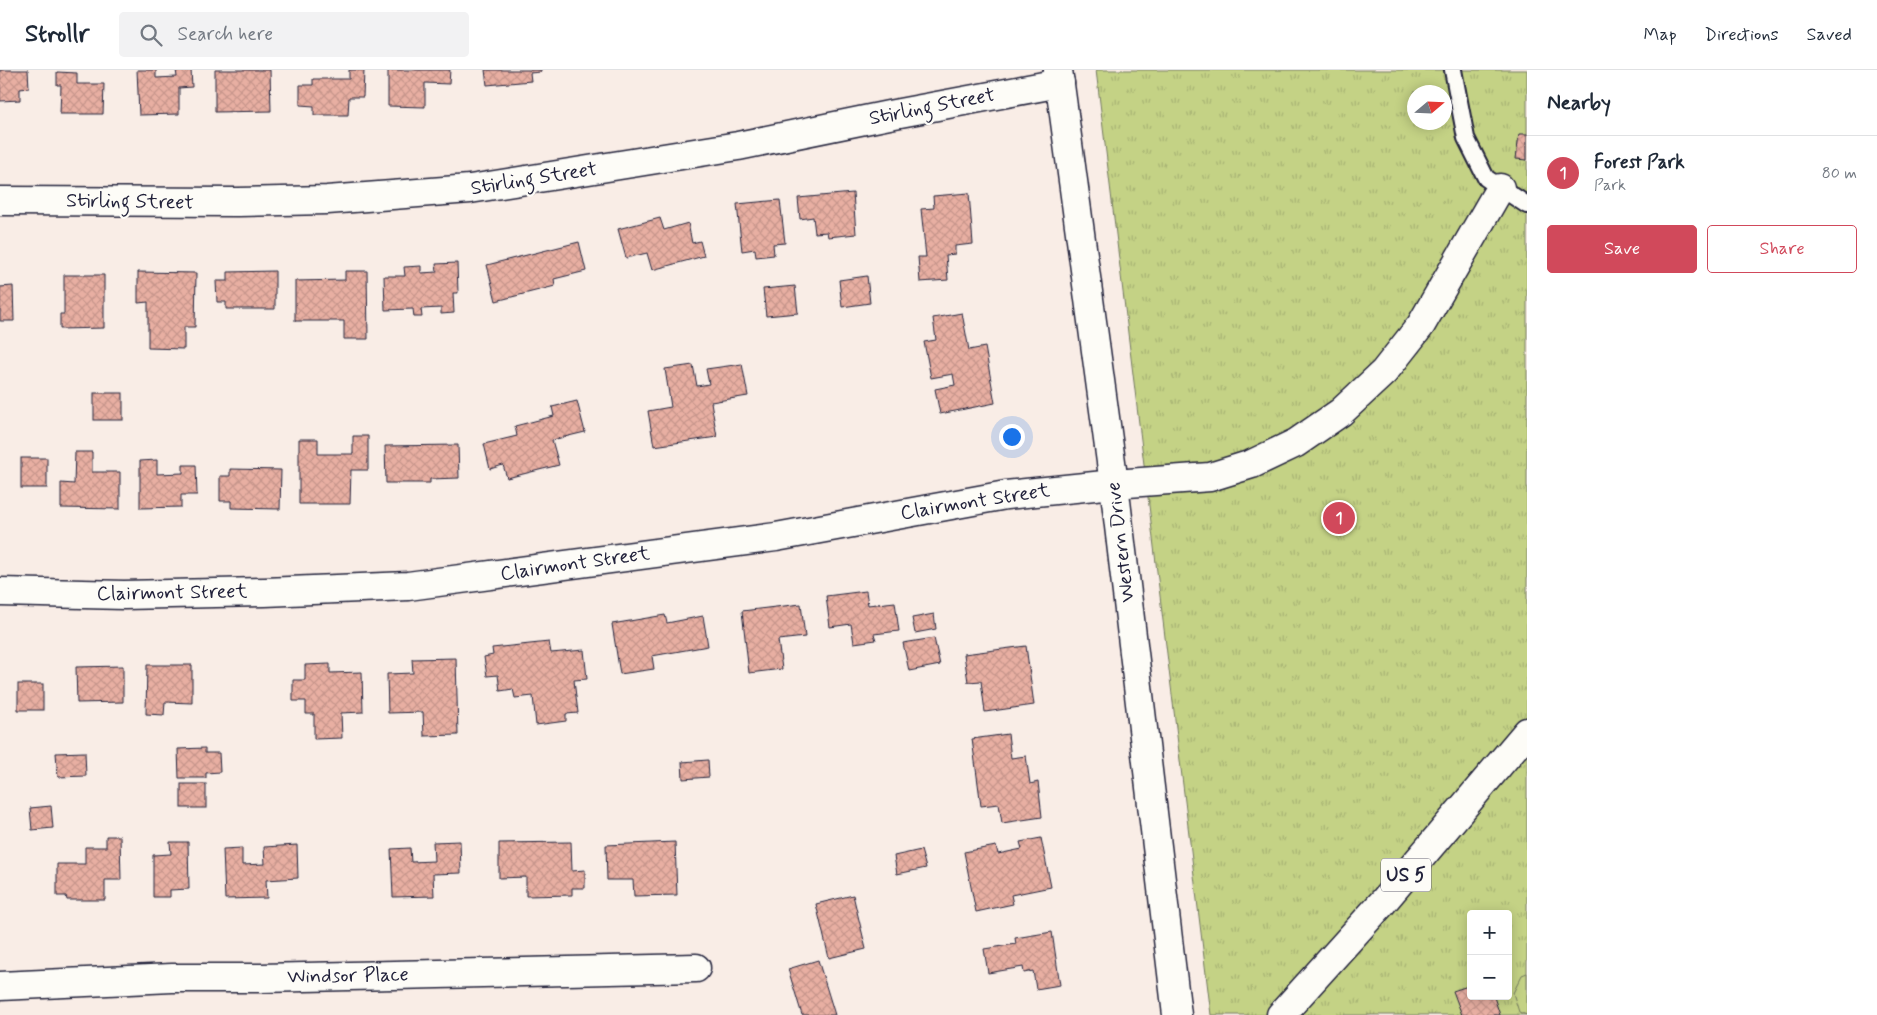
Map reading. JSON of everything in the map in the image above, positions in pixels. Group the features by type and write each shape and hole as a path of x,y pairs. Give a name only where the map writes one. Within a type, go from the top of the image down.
{"street":[{"name":"Stirling Street","path":"0,201 238,202 327,200 470,190 738,146 889,115 1059,76"},
{"name":"Western Drive","path":"1059,76 1114,484 1177,1015"},
{"name":"Clairmont Street","path":"0,592 142,594 265,592 408,586 776,537 1006,495 1210,477 1252,464 1296,443 1341,412 1384,372 1421,325 1500,188"},
{"name":"US 5","path":"1281,1015 1383,902 1527,732"},
{"name":"Windsor Place","path":"0,986 172,978 261,978 696,968"}],"lane":[{"path":"1453,70 1466,138 1486,178 1527,205"}],"green space":[{"path":"1096,70 1527,70 1527,1015 1211,1015"},
{"path":"1527,973 1527,1015 1519,1012 1513,993 1522,975"}],"building":[{"path":"0,70 28,70 29,88 20,89 20,100 0,101"},
{"path":"137,70 156,70 156,78 177,77 176,70 191,70 192,87 179,88 179,114 139,115"},
{"path":"215,70 270,70 271,111 215,112"},
{"path":"349,70 364,70 363,97 349,97 348,115 314,115 314,106 300,105 300,85 313,85 313,79 349,79"},
{"path":"388,70 450,70 449,84 425,83 425,107 388,106"},
{"path":"485,70 541,70 541,72 530,73 531,81 487,85"},
{"path":"57,72 77,73 77,84 104,84 103,114 60,114 61,85 57,85"},
{"path":"1519,134 1527,134 1527,160 1516,159"},
{"path":"853,193 856,234 828,237 827,232 815,233 813,217 800,219 798,198"},
{"path":"969,193 973,244 955,246 955,254 946,255 948,280 920,282 918,257 926,257 921,209 934,208 933,196"},
{"path":"780,200 785,243 773,244 774,255 756,257 755,249 742,251 737,204"},
{"path":"660,218 664,230 688,223 692,243 700,241 704,256 652,270 647,253 626,258 618,229"},
{"path":"579,242 586,271 554,279 555,286 496,301 487,265"},
{"path":"457,263 458,293 453,293 454,313 441,314 441,308 421,309 422,317 414,317 413,309 385,310 384,276 405,276 404,267 421,266 421,273 437,272 436,264"},
{"path":"275,271 275,309 226,309 226,302 217,302 216,281 228,281 228,272"},
{"path":"345,271 367,271 368,339 344,339 344,321 295,321 295,281 345,280"},
{"path":"138,272 196,273 195,327 184,327 184,349 148,348 148,302 138,303"},
{"path":"64,275 104,275 104,328 60,329 60,314 64,314"},
{"path":"867,276 870,303 842,307 839,280"},
{"path":"13,286 14,321 0,321 0,287"},
{"path":"795,286 798,313 766,316 763,289"},
{"path":"962,313 969,350 985,347 995,403 940,414 935,389 955,385 953,374 931,378 924,342 936,340 933,318"},
{"path":"742,364 748,396 711,402 717,437 654,446 648,411 671,407 665,369 693,365 697,386 709,384 706,369"},
{"path":"94,393 123,393 123,420 94,420"},
{"path":"577,401 585,432 552,440 559,465 507,478 503,465 490,469 484,444 517,436 515,426 554,416 552,407"},
{"path":"353,436 368,436 368,470 351,470 350,504 299,504 299,439 318,439 318,454 353,454"},
{"path":"458,445 459,478 430,479 430,483 386,483 385,446"},
{"path":"75,452 92,452 92,472 120,472 120,509 61,508 61,483 74,484"},
{"path":"21,458 47,458 47,488 21,488"},
{"path":"157,460 157,474 183,473 183,465 196,465 197,495 181,495 181,507 140,508 140,461"},
{"path":"230,469 281,470 280,509 231,508 231,501 220,501 220,476 230,476"},
{"path":"866,591 868,605 895,602 899,631 874,634 876,640 854,643 851,624 830,627 826,596"},
{"path":"801,604 805,637 778,640 782,669 749,673 742,611"},
{"path":"934,614 936,629 915,633 912,618"},
{"path":"665,615 667,623 703,616 708,646 652,656 654,669 620,674 612,624"},
{"path":"934,638 940,665 909,671 903,643"},
{"path":"549,642 551,653 584,650 587,679 574,680 578,713 566,714 566,721 536,725 533,696 515,698 513,689 500,691 498,675 487,676 484,657 493,655 492,648"},
{"path":"1026,646 1034,705 985,712 981,681 968,682 964,654"},
{"path":"456,658 458,735 424,736 423,712 388,713 387,674 413,673 412,659"},
{"path":"330,664 330,673 362,672 363,712 341,713 342,738 314,739 314,714 306,714 306,701 293,701 293,680 305,680 305,665"},
{"path":"147,665 192,665 192,703 165,702 164,715 146,714"},
{"path":"123,666 123,702 77,703 76,667"},
{"path":"18,684 43,684 43,710 18,710"},
{"path":"1008,734 1011,758 1026,756 1030,784 1038,782 1042,817 1002,823 999,804 981,806 972,739"},
{"path":"205,748 205,753 219,753 220,772 206,773 206,778 179,778 178,749"},
{"path":"85,752 86,776 58,777 56,753"},
{"path":"708,760 709,777 683,779 682,762"},
{"path":"181,784 206,784 206,808 181,808"},
{"path":"51,806 53,828 32,830 30,808"},
{"path":"106,836 120,836 121,880 105,880 105,900 67,900 66,896 57,896 57,864 85,864 85,847 106,847"},
{"path":"1041,838 1051,887 1011,895 1013,904 976,912 964,852 996,846 998,854 1022,849 1020,842"},
{"path":"460,841 461,873 433,874 434,896 393,897 391,849 410,848 411,862 434,861 433,842"},
{"path":"170,842 188,842 189,889 170,890 170,897 153,897 153,855 171,854"},
{"path":"571,842 572,871 585,870 585,888 572,888 572,895 526,896 526,877 499,878 499,843"},
{"path":"675,842 677,895 634,896 633,880 607,880 606,845"},
{"path":"297,845 298,878 266,880 267,898 225,899 223,849 242,848 242,865 265,864 264,847"},
{"path":"921,850 926,868 897,874 894,856"},
{"path":"853,895 866,949 829,958 816,904"},
{"path":"1052,932 1060,985 1036,989 1033,971 1024,973 1023,967 988,973 984,949 1016,944 1015,938"},
{"path":"818,960 835,1015 802,1015 788,969"},
{"path":"1467,986 1467,1000 1495,1000 1500,1015 1462,1015 1453,991"}],"place":[{"name":"Forest Park","path":"1339,518"}]}
